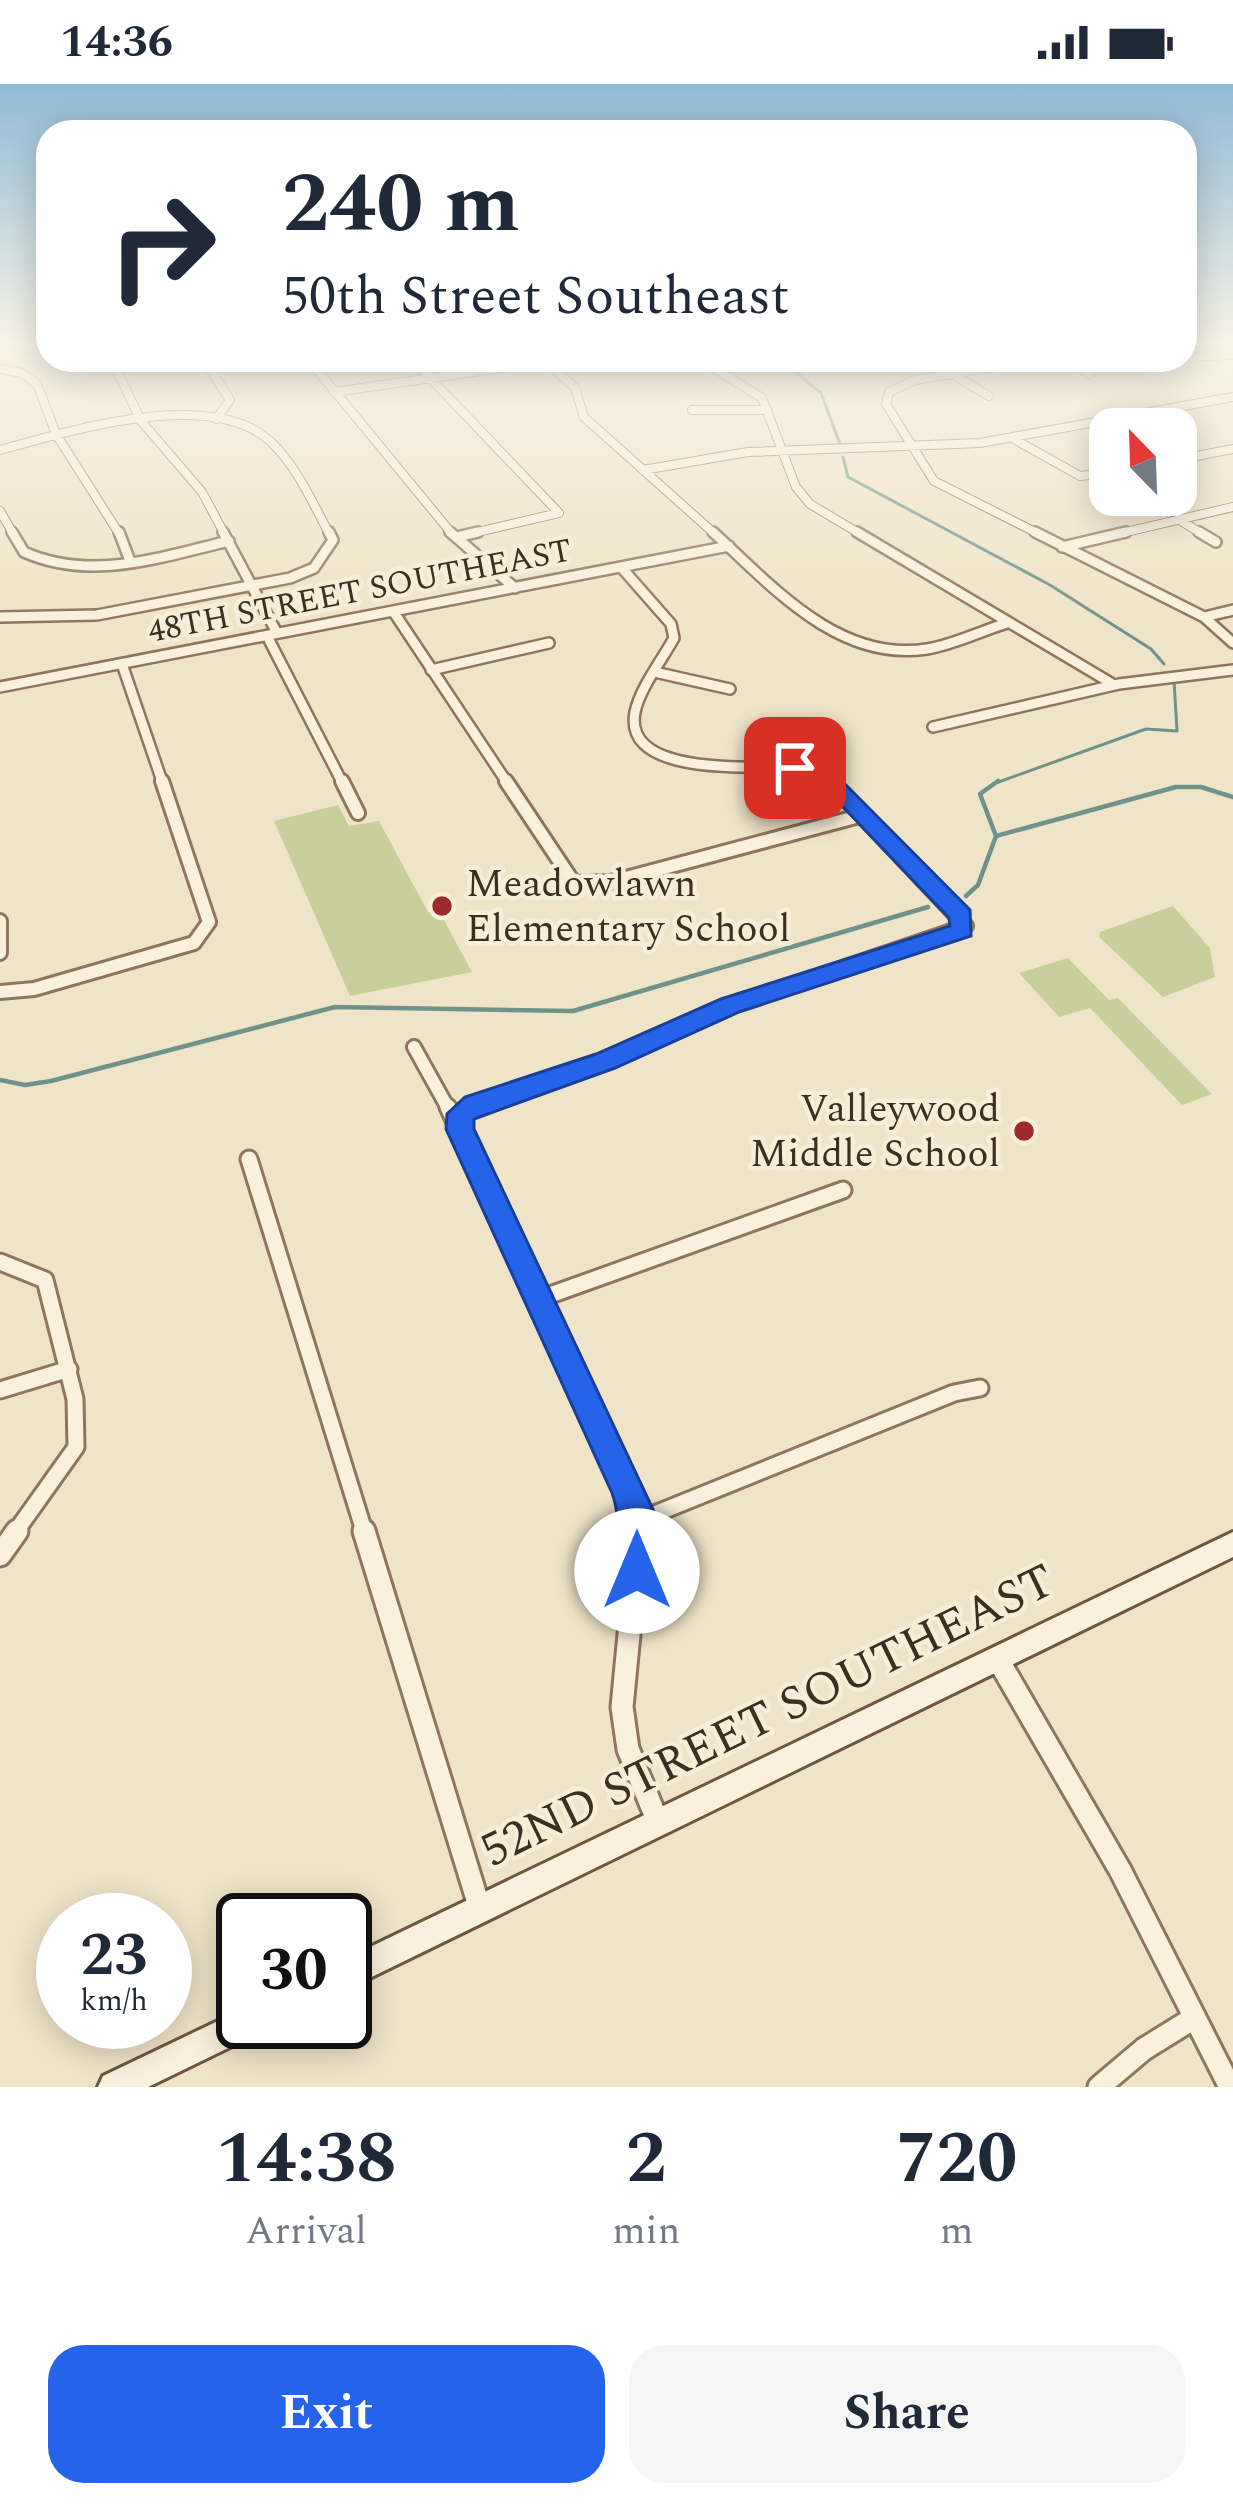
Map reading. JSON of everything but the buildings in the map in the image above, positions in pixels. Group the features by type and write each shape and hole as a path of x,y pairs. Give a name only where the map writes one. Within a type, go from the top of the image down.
{"main road":[{"name":"52ND STREET SOUTHEAST","path":"372,1962 1233,1544"},
{"path":"114,2087 216,2038"}],"street":[{"path":"0,450 51,435"},
{"path":"57,435 112,515 130,561"},
{"path":"153,435 202,492 252,585 358,813"},
{"path":"0,617 63,619 290,578 324,557 333,540 267,438 260,435"},
{"path":"371,435 457,537 515,588"},
{"path":"457,537 560,513 485,435"},
{"path":"605,435 820,624 869,643 910,649 943,646 1007,623"},
{"path":"776,435 796,487 810,504 1111,683"},
{"path":"903,435 934,481 1204,617 1233,643"},
{"path":"643,470 721,455 910,448 1026,435"},
{"path":"1012,438 1080,476 1089,475"},
{"path":"1197,456 1233,449"},
{"path":"1062,547 1233,507"},
{"path":"0,511 33,558 83,567 229,542"},
{"path":"1178,519 1216,542"},
{"name":"48TH STREET SOUTHEAST","path":"0,687 729,546"},
{"path":"460,1129 461,1114 475,1104 606,1061 730,1006 966,926 831,782 812,772 695,768 656,751 635,730 634,710 659,673 674,638 671,624 621,567"},
{"path":"1204,617 1233,610"},
{"path":"393,611 574,884 611,882 863,814"},
{"path":"431,670 549,643"},
{"path":"0,992 173,951 204,935 209,922 122,664"},
{"path":"933,727 1060,702 1111,683 1233,670"},
{"path":"659,673 730,689"},
{"path":"0,920 0,953"},
{"path":"414,1047 460,1129 640,1520 622,1707 628,1749 658,1822"},
{"path":"249,1160 480,1909"},
{"path":"539,1299 843,1190"},
{"path":"0,1262 17,1264 45,1280 69,1369 76,1448 0,1555"},
{"path":"0,1390 69,1369"},
{"path":"640,1520 954,1393 980,1388"},
{"path":"997,1658 1120,1870 1230,2087"},
{"path":"1100,2087 1144,2049 1194,2018"}],"green space":[{"path":"338,805 349,826 379,821 428,912 440,913 472,972 350,996 274,821"},
{"path":"1173,906 1210,948 1215,977 1163,997 1099,937 1100,932"},
{"path":"1068,958 1109,1000 1118,998 1212,1094 1182,1105 1090,1008 1059,1017 1019,973"}],"waterway":[{"path":"837,435 840,444"},
{"path":"843,457 848,477 1050,585 1151,649 1164,664"},
{"path":"995,783 1146,729 1177,731 1174,680"},
{"path":"995,783 998,781"},
{"path":"995,783 980,794 996,836"},
{"path":"996,836 1176,787 1201,787 1233,797"},
{"path":"966,896 978,885 996,836"},
{"path":"0,1080 25,1085 51,1081 335,1007 573,1011 928,907"}],"place":[{"name":"Meadowlawn Elementary School","path":"442,906"},
{"name":"Valleywood Middle School","path":"1024,1131"}],"route":[{"path":"637,1571 640,1520 628,1488 460,1129 461,1114 475,1104 606,1061 730,1006 966,926 831,782 795,768"}]}
